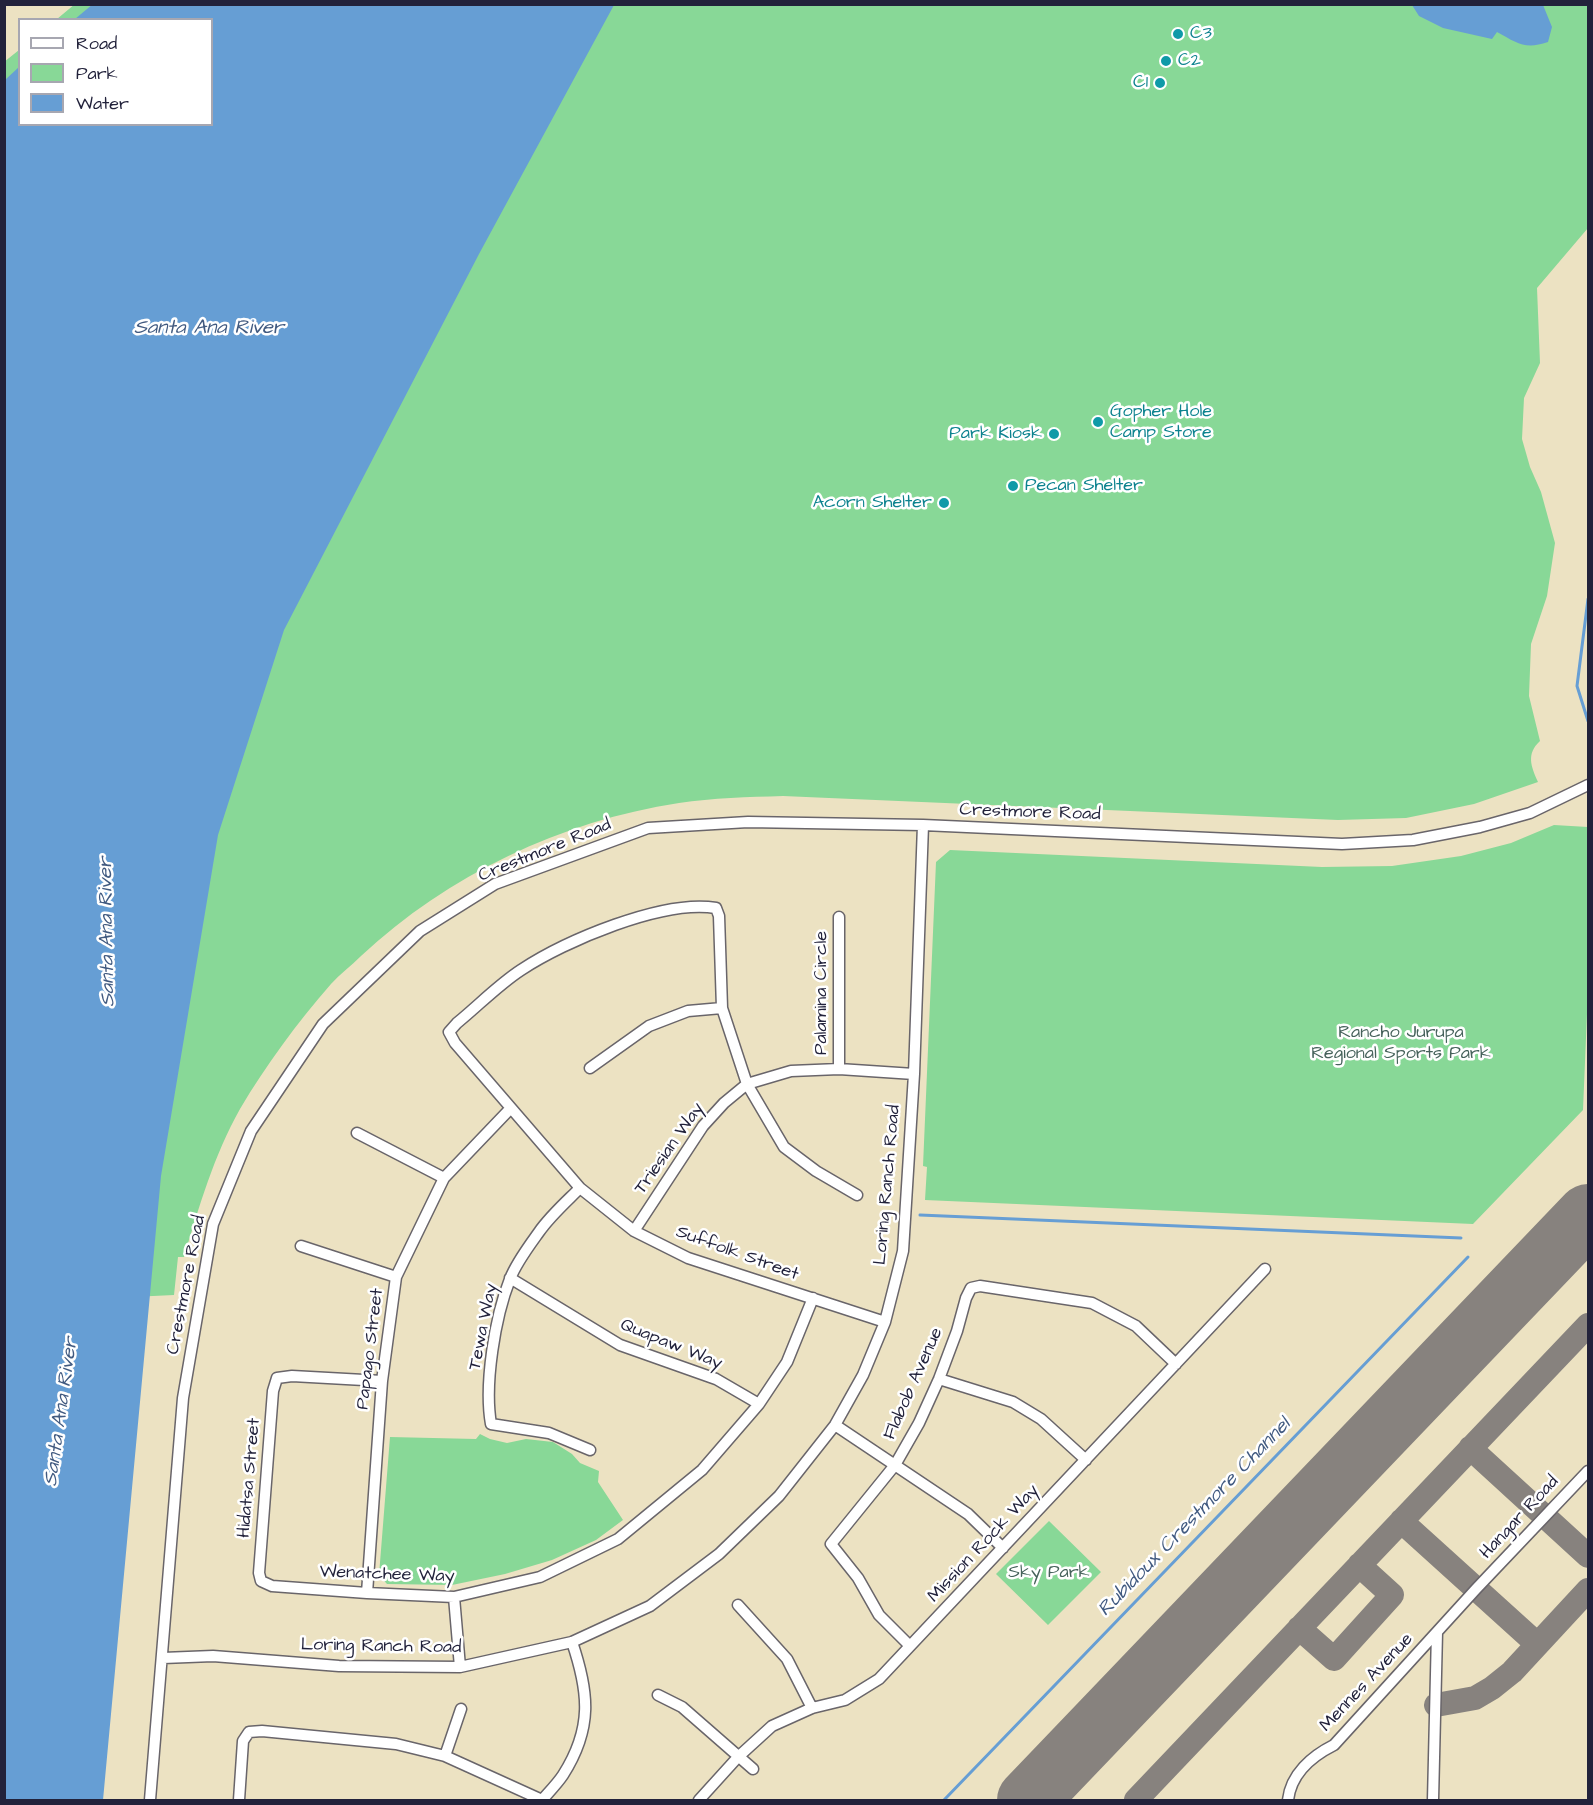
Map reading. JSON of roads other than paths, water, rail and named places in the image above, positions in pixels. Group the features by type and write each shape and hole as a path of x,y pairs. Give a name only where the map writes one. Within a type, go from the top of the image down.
{"street":[{"name":"Crestmore Road","path":"150,1800 183,1398 213,1224 251,1131 322,1024 420,931 495,884 648,828 748,822 924,825 1342,844 1401,841 1480,827 1520,816 1580,791 1588,785"},
{"name":"Loring Ranch Road","path":"163,1658 213,1656 339,1666 460,1667 572,1642 650,1606 719,1554 779,1496 835,1425 863,1375 885,1322 903,1251 914,1074 924,825"},
{"name":"Suffolk Street","path":"722,1008 719,916 716,908 703,906 669,909 589,933 520,970 449,1032 455,1043 510,1109 580,1188 634,1231 688,1258 885,1322"},
{"name":"Palamina Circle","path":"838,917 839,1070"},
{"path":"590,1068 649,1026 688,1011 722,1008 747,1084 784,1147 816,1171 857,1195"},
{"name":"Triesian Way","path":"634,1231 703,1126 724,1103 747,1084 791,1071 839,1070 914,1074"},
{"name":"Papago Street","path":"367,1593 382,1381 396,1277 444,1178 510,1109"},
{"path":"357,1132 444,1178"},
{"name":"Tewa Way","path":"580,1188 540,1230 510,1278 497,1325 490,1366 489,1414 491,1424 549,1433 590,1450"},
{"path":"301,1246 396,1277"},
{"name":"Mission Rock Way","path":"699,1800 738,1756 772,1726 812,1708 845,1700 879,1679 1265,1269"},
{"name":"Quapaw Way","path":"510,1278 620,1345 716,1379 759,1404"},
{"name":"Flabob Avenue","path":"910,1646 879,1615 858,1578 831,1544 895,1465 919,1423 939,1378 971,1288 980,1287 1092,1303 1136,1326 1176,1364"},
{"name":"Wenatchee Way","path":"261,1581 272,1586 454,1597 540,1576 618,1539 702,1470 759,1404 787,1362 813,1298"},
{"name":"Hidatsa Street","path":"261,1581 259,1572 273,1391 278,1378 292,1376 382,1381"},
{"path":"939,1378 1014,1402 1041,1419 1086,1460"},
{"path":"835,1425 968,1514 1003,1548"},
{"name":"Hangar Road","path":"1476,1589 1588,1471"},
{"name":"Mennes Avenue","path":"1288,1800 1296,1775 1319,1752 1334,1745 1476,1589"},
{"path":"454,1597 460,1667"},
{"path":"738,1605 787,1659 812,1708"},
{"path":"1433,1800 1437,1632"},
{"path":"239,1800 243,1741 249,1732 262,1731 396,1743 445,1756 542,1800 563,1776 577,1747 587,1717 585,1689 572,1642"},
{"path":"658,1695 682,1707 753,1769"},
{"path":"445,1756 461,1709"}],"water":[{"name":"Santa Ana River","path":"93,4 614,5 479,254 284,630 218,835 161,1176 103,1800 5,1800 5,80 18,68 18,126 213,126 213,18 76,18"},
{"path":"1412,5 1543,5 1552,27 1548,42 1527,45 1497,32 1492,39 1443,28 1419,16"}],"waterway":[{"name":"Rubidoux Crestmore Channel","path":"1588,599 1577,686 1588,721"},
{"name":"Rubidoux Crestmore Channel","path":"920,1215 1461,1238"},
{"name":"Rubidoux Crestmore Channel","path":"944,1800 1468,1257"}],"place":[{"name":"C3","path":"1178,34"},
{"name":"C2","path":"1166,61"},
{"name":"C1","path":"1160,83"},
{"name":"Gopher Hole Camp Store","path":"1098,422"},
{"name":"Park Kiosk","path":"1054,434"},
{"name":"Pecan Shelter","path":"1013,486"},
{"name":"Acorn Shelter","path":"944,503"}],"park label":[{"name":"Rancho Jurupa Regional Sports Park","path":"1401,1043"},
{"name":"Sky Park","path":"1049,1573"}]}
